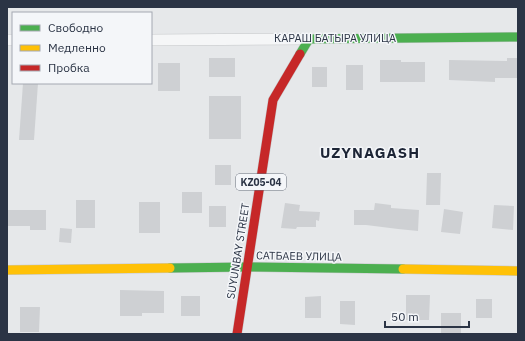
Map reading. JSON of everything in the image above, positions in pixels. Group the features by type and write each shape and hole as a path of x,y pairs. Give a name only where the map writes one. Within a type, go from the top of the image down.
{"main road":[{"name":"КАРАШ БАТЫРА УЛИЦА","path":"309,39 518,36"},
{"name":"SUYUNBAY STREET","path":"237,334 273,100 309,39"},
{"name":"САТБАЕВ УЛИЦА","path":"7,270 248,267 518,271"}],"street":[{"name":"КАРАШ БАТЫРА УЛИЦА","path":"152,40 309,39"}],"building":[{"path":"209,58 235,58 235,77 209,77"},
{"path":"507,58 518,58 518,78 495,78 495,82 449,80 449,60 507,61"},
{"path":"380,60 425,62 425,82 380,82"},
{"path":"158,63 180,63 180,91 158,91"},
{"path":"346,65 363,65 363,90 346,90"},
{"path":"312,67 327,67 327,87 312,87"},
{"path":"23,84 38,84 34,140 19,140"},
{"path":"209,96 241,96 241,139 209,139"},
{"path":"215,165 231,165 231,185 215,185"},
{"path":"427,173 441,173 440,205 426,205"},
{"path":"182,192 202,192 202,213 182,213"},
{"path":"76,200 95,200 95,228 76,228"},
{"path":"139,202 160,202 160,233 139,233"},
{"path":"285,203 300,205 299,211 320,212 319,221 316,220 316,227 297,227 296,229 281,228"},
{"path":"375,203 391,205 391,208 419,210 418,231 354,225 354,210 374,210"},
{"path":"494,205 514,206 513,230 492,228"},
{"path":"209,206 226,206 226,227 209,227"},
{"path":"444,209 463,212 460,234 441,232"},
{"path":"7,210 46,210 46,230 30,230 30,226 7,226"},
{"path":"60,228 72,229 71,243 59,242"},
{"path":"120,290 164,291 164,313 142,313 142,316 120,316"},
{"path":"406,295 430,295 429,320 406,320"},
{"path":"181,296 200,296 200,316 181,316"},
{"path":"321,296 321,318 305,318 305,297"},
{"path":"476,299 492,299 492,318 476,318"},
{"path":"340,301 355,301 355,325 340,324"},
{"path":"20,307 40,307 39,332 20,332"},
{"path":"441,313 461,313 461,334 441,334"}],"traffic: fast":[{"path":"300,54 309,39 518,37"},
{"path":"170,268 248,267 403,269"}],"traffic: slow":[{"path":"7,270 170,268"},
{"path":"403,269 518,271"}],"traffic: jam":[{"path":"237,334 273,100 300,54"}],"district":[{"name":"UZYNAGASH","path":"370,152"}]}
